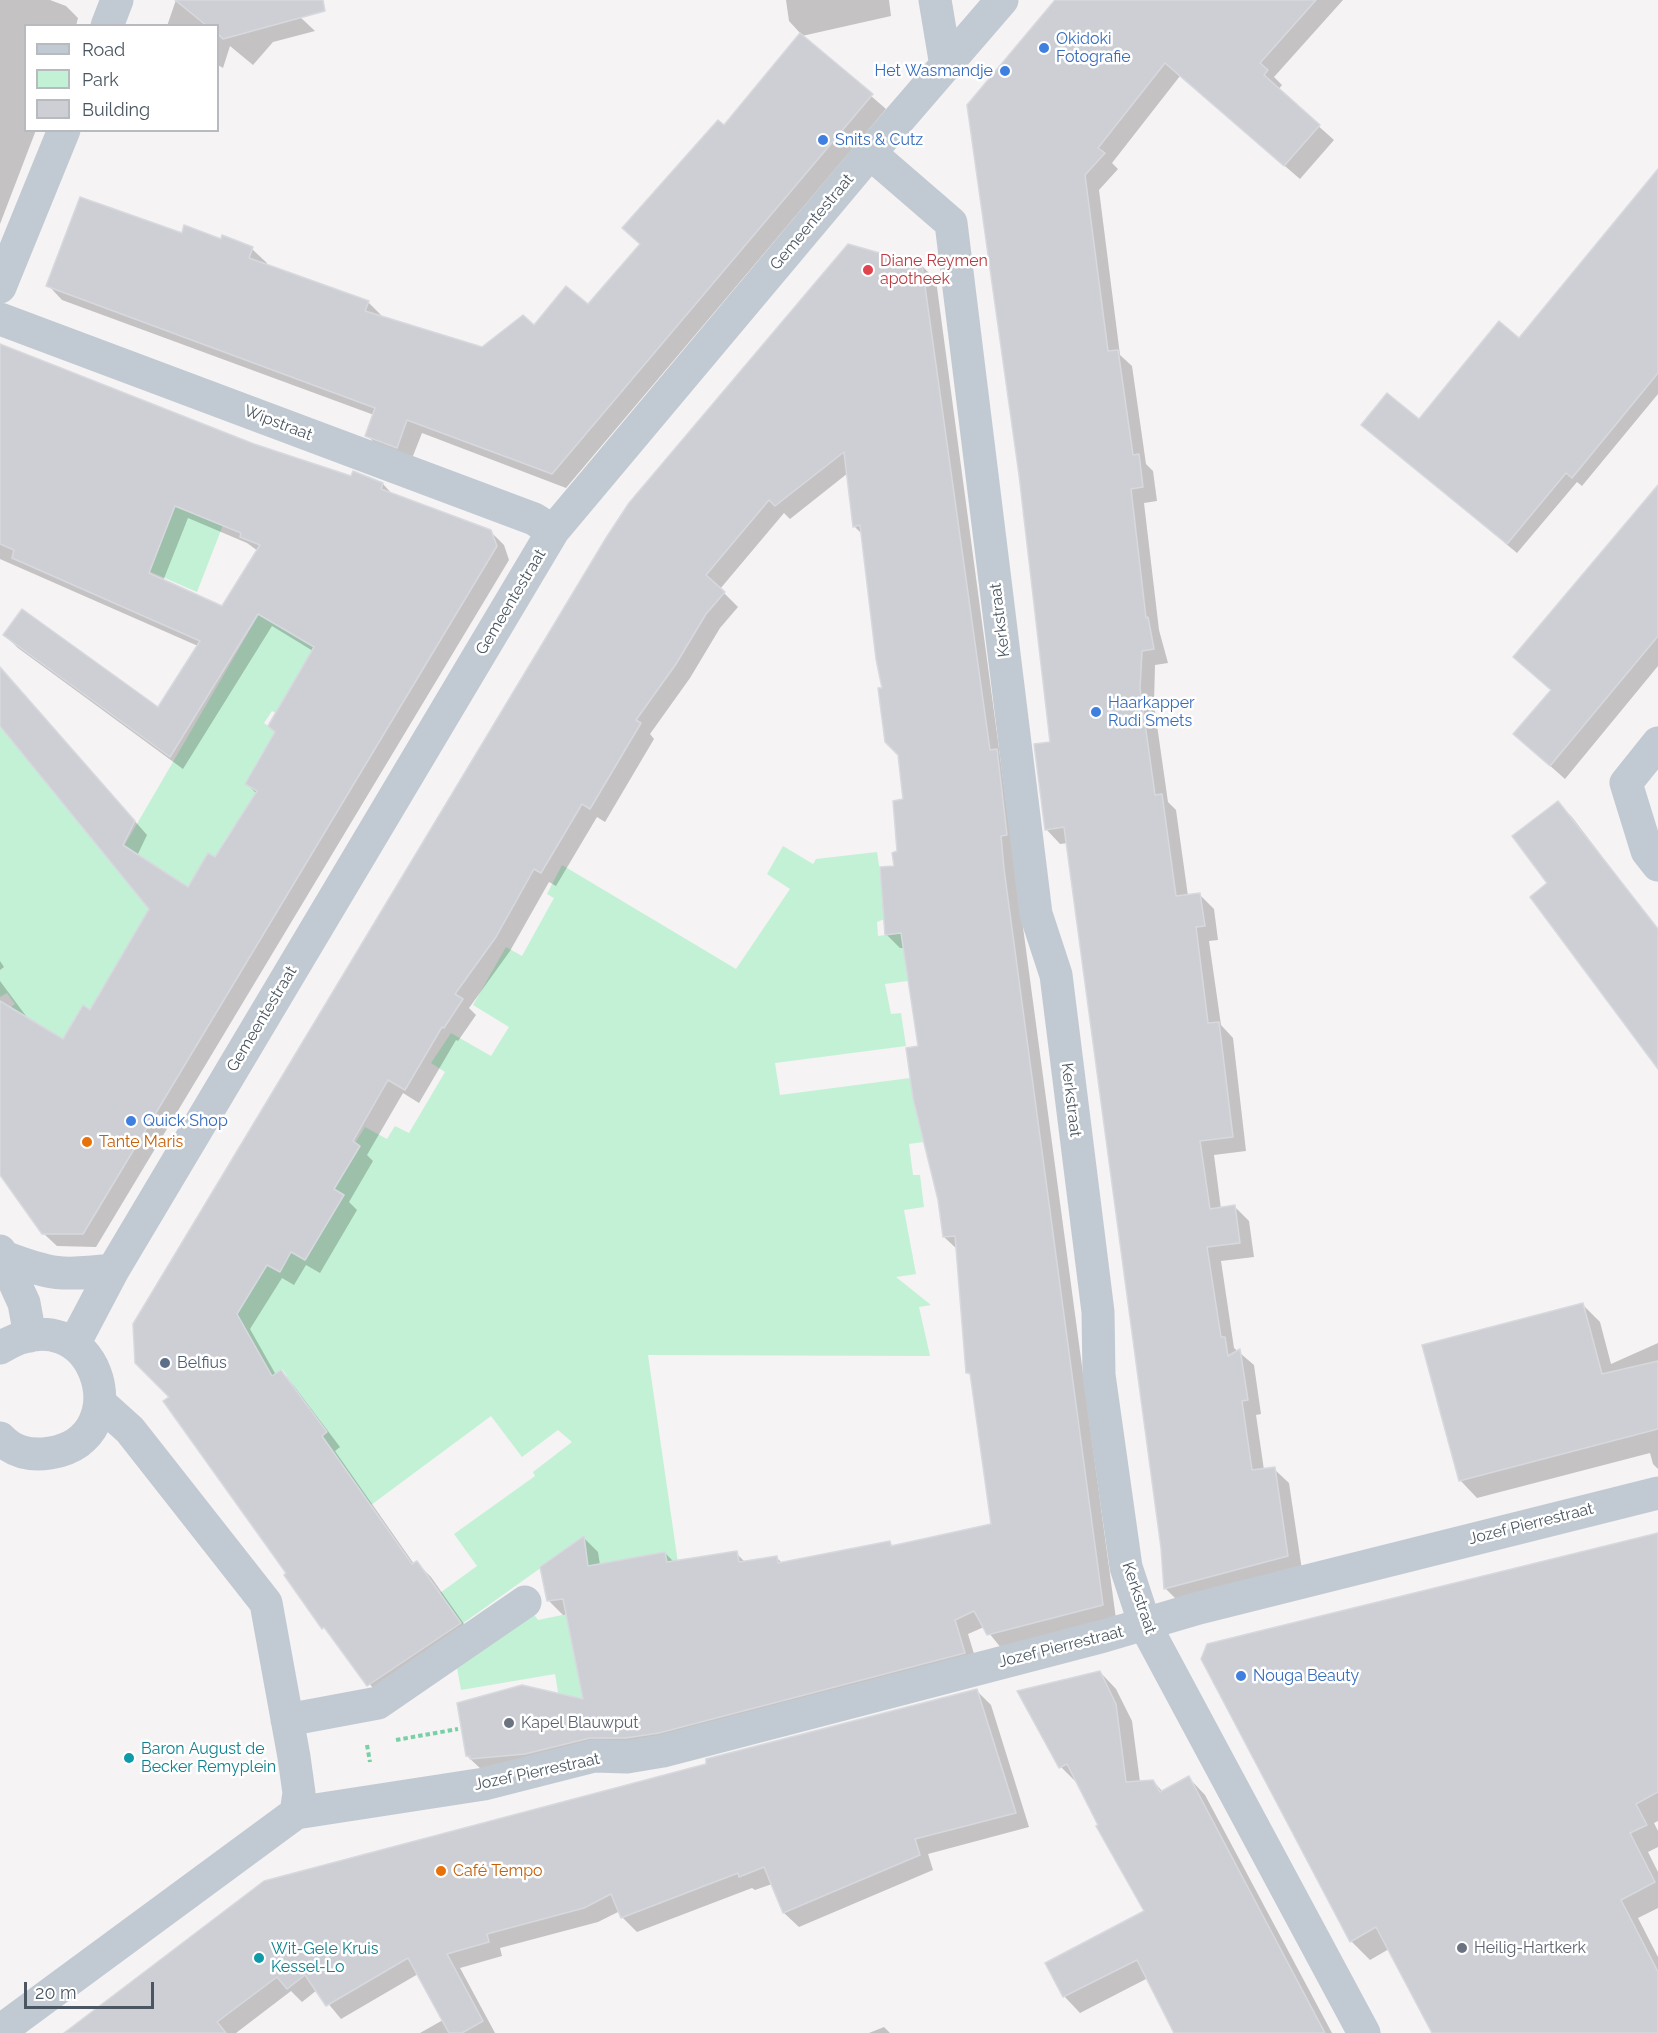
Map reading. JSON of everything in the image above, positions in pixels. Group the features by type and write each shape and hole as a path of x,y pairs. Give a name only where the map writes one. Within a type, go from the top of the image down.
{"street":[{"path":"108,24 117,0"},
{"path":"935,0 946,66"},
{"name":"Gemeentestraat","path":"74,1344 113,1270 553,531 870,153 1002,0"},
{"path":"0,287 63,132"},
{"name":"Kerkstraat","path":"870,153 951,223 1036,914 1057,987 1098,1312 1099,1375 1124,1556 1145,1625 1364,2033"},
{"name":"Wipstraat","path":"0,320 534,519 553,531"},
{"path":"1658,743 1626,783 1647,851 1658,865"},
{"path":"2,1254 42,1271 67,1275 113,1270"},
{"path":"2,1254 24,1303 15,1342 53,1335 74,1344 89,1358 100,1380 100,1403 92,1426 81,1440 63,1451 36,1455 19,1452 2,1443"},
{"path":"100,1403 130,1430 266,1603 299,1793 296,1813"},
{"name":"Jozef Pierrestraat","path":"376,1801 463,1788 594,1756 627,1757 663,1751 1145,1625 1199,1608 1658,1492"},
{"path":"287,1720 378,1703 525,1602"},
{"path":"0,2031 296,1813 376,1801"}],"path":[{"path":"361,1706 376,1801"}],"green space":[{"path":"0,440 223,525 197,592 0,506"},
{"path":"285,578 318,630 310,645 329,656 295,679 288,692 301,701 290,720 272,711 264,723 282,736 263,752 245,784 264,796 243,828 236,824 223,843 225,863 208,853 190,888 170,875 153,912 132,1035 82,1006 73,1021 101,1039 91,1056 0,1015 15,1004 7,993 0,997 0,726 113,865 258,616"},
{"path":"783,846 813,864 816,859 877,852 887,918 877,922 878,936 923,930 908,981 885,984 891,1014 901,1013 906,1046 775,1063 780,1095 910,1078 923,1142 909,1144 913,1175 920,1175 924,1207 904,1210 916,1274 896,1277 931,1305 919,1307 930,1356 648,1355 685,1612 571,1636 590,1734 566,1739 555,1674 461,1690 456,1662 530,1609 538,1620 582,1611 592,1594 584,1537 462,1624 440,1593 477,1566 454,1534 535,1476 533,1472 572,1442 558,1430 522,1457 491,1416 371,1505 345,1469 318,1439 327,1432 323,1426 278,1384 287,1376 282,1369 272,1376 253,1342 207,1315 251,1291 267,1265 279,1272 291,1252 306,1260 315,1244 305,1238 335,1172 342,1176 360,1146 355,1143 365,1127 387,1139 395,1126 409,1133 445,1072 431,1063 451,1033 491,1056 509,1027 473,1005 506,947 522,956 554,898 547,894 562,865 736,969 790,889 767,874"}],"building":[{"path":"175,0 323,0 325,11 223,39 219,35 219,24 205,24"},
{"path":"1055,0 1316,0 1260,63 1268,70 1264,75 1320,125 1284,166 1165,63 1098,148 1105,153 1085,175 1108,351 1118,350 1133,455 1139,454 1143,487 1131,489 1146,618 1148,617 1154,649 1142,651 1140,688 1155,795 1162,794 1176,896 1200,893 1205,926 1196,927 1208,1023 1219,1022 1233,1137 1200,1141 1210,1209 1235,1205 1240,1243 1207,1247 1221,1337 1225,1337 1228,1356 1240,1349 1248,1400 1242,1401 1252,1470 1275,1467 1288,1556 1164,1589 1161,1548 1064,827 1045,830 1034,744 1050,742 1019,475 967,105"},
{"path":"800,33 873,94 552,474 407,420 397,448 365,436 375,408 46,286 80,197 182,233 184,225 221,239 222,235 253,247 249,258 369,301 365,311 482,347 523,315 534,325 566,286 588,304 640,244 622,228 718,120 724,125"},
{"path":"1658,169 1658,373 1572,478 1566,473 1507,544 1361,425 1387,393 1419,419 1499,321 1519,338"},
{"path":"848,244 922,265 990,750 997,749 1007,835 1001,836 1004,869 1103,1605 987,1635 974,1611 955,1620 965,1653 659,1733 626,1738 590,1738 525,1754 470,1759 470,1756 466,1756 457,1703 522,1685 583,1699 563,1599 547,1601 540,1567 584,1536 588,1566 665,1552 667,1562 737,1551 739,1562 777,1556 778,1563 890,1541 891,1546 991,1524 970,1373 966,1373 955,1236 943,1237 938,1200 913,1098 906,1048 918,1046 901,933 885,935 880,867 894,866 892,853 897,851 893,801 903,799 898,755 885,742 878,688 882,688 876,659 860,525 853,527 844,452 775,506 769,500 706,575 725,592 706,614 676,664 636,720 641,723 590,809 582,804 541,873 534,869 496,937 455,994 463,999 444,1028 442,1027 405,1090 388,1080 353,1141 360,1146 334,1189 344,1195 305,1260 291,1252 280,1272 267,1265 237,1314 272,1376 281,1370 327,1432 322,1436 412,1564 417,1561 461,1623 367,1686 324,1627 322,1629 284,1575 286,1573 163,1401 169,1397 135,1363 133,1324 606,538 629,503"},
{"path":"0,344 254,444 351,476 353,471 383,483 381,489 491,530 497,546 83,1234 42,1234 0,1175 0,1001 63,1039 83,1005 90,1010 149,909 0,726 0,667 135,821 123,845 188,887 208,853 215,857 257,791 245,784 275,732 268,726 314,647 258,614 170,757 3,635 22,609 158,707 200,641 12,558 14,550 0,544","holes":["175,506 241,533 240,537 260,545 222,606 149,573"]},
{"path":"1658,485 1658,636 1550,766 1513,734 1551,690 1513,657"},
{"path":"1558,801 1658,929 1658,1069 1530,897 1547,883 1512,836"},
{"path":"1583,1303 1602,1374 1658,1361 1658,1429 1459,1481 1422,1345"},
{"path":"1658,1533 1658,1792 1636,1804 1647,1825 1630,1833 1655,1882 1621,1900 1658,1972 1658,2033 1432,2033 1376,1927 1350,1942 1201,1659 1207,1644"},
{"path":"1100,1671 1116,1704 1126,1782 1153,1780 1160,1792 1189,1776 1325,2033 1174,2033 1137,1960 1063,1997 1045,1963 1144,1911 1096,1826 1098,1825 1067,1764 1059,1768 1017,1691"},
{"path":"977,1689 1016,1813 915,1839 920,1855 783,1913 764,1867 739,1877 738,1873 621,1918 611,1894 584,1908 487,1934 489,1942 447,1954 483,2021 462,2033 449,2033 408,1958 326,2006 305,1975 287,1989 277,1977 217,2022 226,2033 64,2033 264,1881 706,1764 706,1759"}],"place":[{"name":"Okidoki Fotografie","path":"1044,48"},
{"name":"Het Wasmandje","path":"1005,71"},
{"name":"Snits & Cutz","path":"823,140"},
{"name":"Diane Reymen apotheek","path":"868,270"},
{"name":"Haarkapper Rudi Smets","path":"1096,712"},
{"name":"Quick Shop","path":"131,1121"},
{"name":"Tante Maris","path":"87,1142"},
{"name":"Belfius","path":"165,1363"},
{"name":"Nouga Beauty","path":"1241,1676"},
{"name":"Kapel Blauwput","path":"509,1723"},
{"name":"Baron August de Becker Remyplein","path":"129,1758"},
{"name":"Café Tempo","path":"441,1871"},
{"name":"Heilig-Hartkerk","path":"1462,1948"},
{"name":"Wit-Gele Kruis Kessel-Lo","path":"259,1958"}]}
